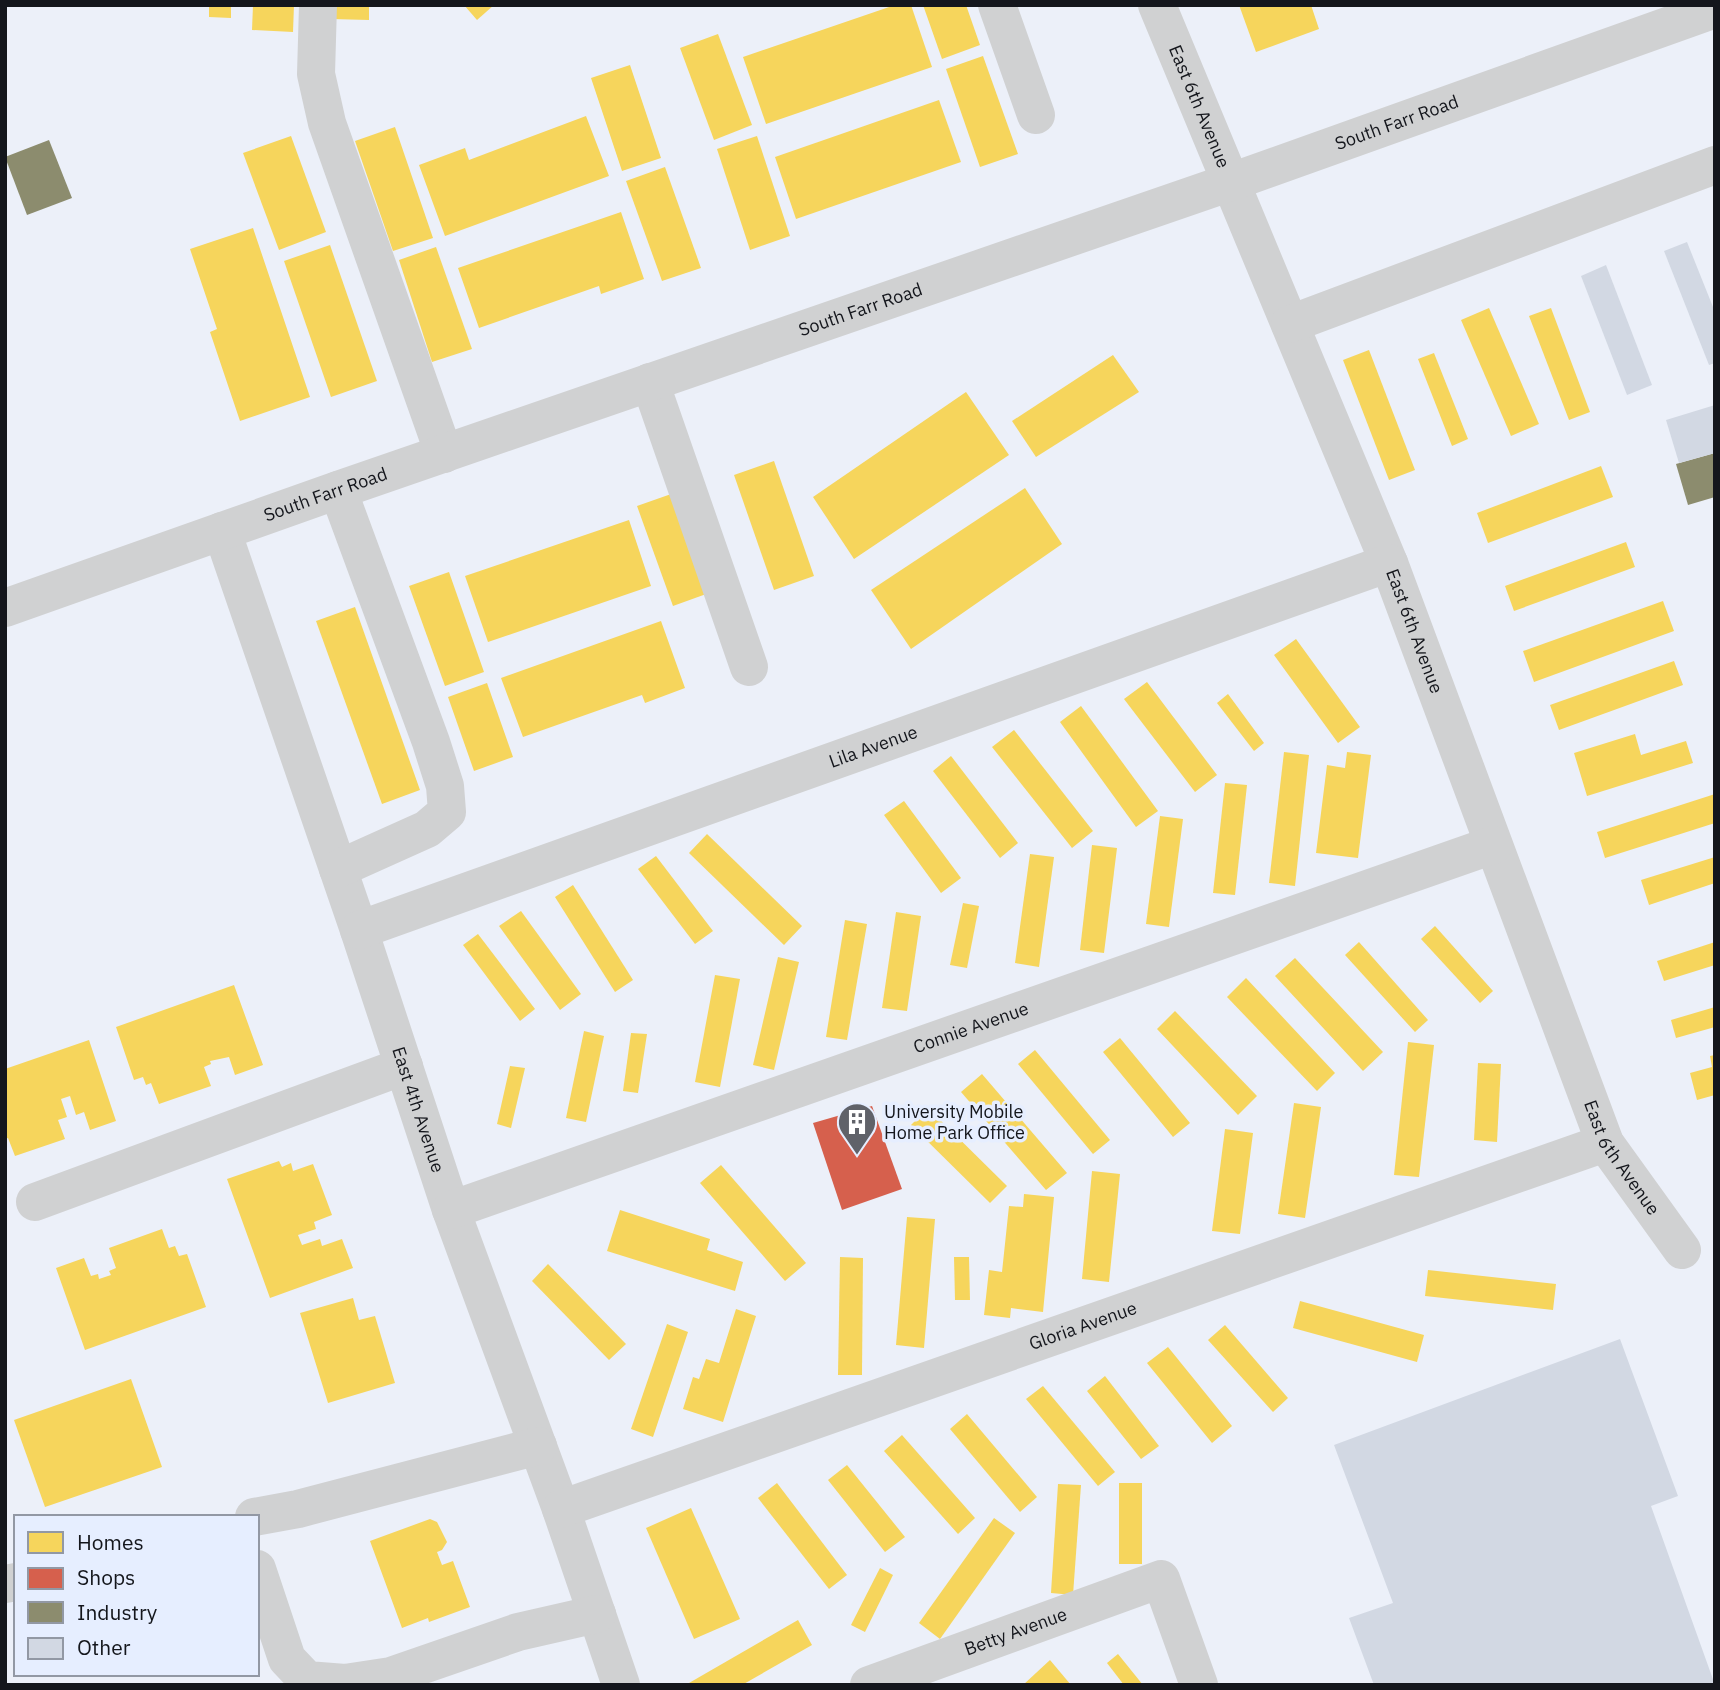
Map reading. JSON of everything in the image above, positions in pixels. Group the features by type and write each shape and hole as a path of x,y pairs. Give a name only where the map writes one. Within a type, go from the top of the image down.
{"street":[{"path":"318,5 316,74 327,122 443,454"},
{"path":"997,5 1037,115"},
{"name":"East 6th Avenue","path":"1157,5 1389,562 1605,1143 1682,1250"},
{"name":"South Farr Road","path":"5,608 338,490 1231,182 1715,9"},
{"path":"1290,324 1715,165"},
{"path":"650,382 749,667"},
{"path":"338,490 430,742 444,786 447,812 427,830 338,869"},
{"name":"East 4th Avenue","path":"222,531 359,930 451,1210 561,1509 621,1685"},
{"name":"Lila Avenue","path":"359,930 1389,562"},
{"name":"Connie Avenue","path":"451,1210 1493,845"},
{"path":"35,1202 404,1066"},
{"name":"Gloria Avenue","path":"561,1509 1605,1143"},
{"path":"259,1516 298,1509 538,1446"},
{"path":"259,1575 286,1659 307,1680 345,1683 391,1676 518,1632 597,1614"},
{"name":"Betty Avenue","path":"869,1685 1161,1579 1199,1685"}],"building: Homes":[{"path":"209,5 231,5 231,18 209,17"},
{"path":"253,5 294,5 293,32 252,30"},
{"path":"331,5 369,5 369,20 331,19"},
{"path":"464,5 494,5 477,20"},
{"path":"895,5 911,5 932,67 766,124 743,57"},
{"path":"923,5 966,5 980,45 942,59"},
{"path":"1239,5 1311,5 1319,29 1256,52"},
{"path":"718,34 752,125 714,140 680,48"},
{"path":"983,56 1018,154 980,167 946,69"},
{"path":"630,65 661,158 622,171 591,78"},
{"path":"939,100 961,162 796,219 775,157"},
{"path":"586,116 609,176 445,236 419,165 465,148 469,160"},
{"path":"395,127 433,238 393,251 355,141"},
{"path":"291,136 326,232 279,250 243,153"},
{"path":"757,136 790,236 750,250 717,149"},
{"path":"665,167 701,268 662,281 626,181"},
{"path":"621,212 644,279 601,294 599,286 479,328 458,268"},
{"path":"253,228 310,397 240,421 210,332 217,329 190,249"},
{"path":"330,245 377,381 331,397 284,261"},
{"path":"436,247 472,349 432,362 399,260"},
{"path":"1489,308 1539,424 1511,436 1461,320"},
{"path":"1551,308 1590,412 1569,420 1529,316"},
{"path":"1369,350 1415,470 1389,480 1343,360"},
{"path":"1434,353 1468,439 1452,446 1418,359"},
{"path":"1113,355 1139,392 1036,457 1012,421"},
{"path":"966,392 1009,455 854,559 813,497"},
{"path":"774,461 814,576 774,590 734,475"},
{"path":"1601,466 1613,497 1488,543 1477,513"},
{"path":"1025,488 1062,544 911,649 871,590"},
{"path":"674,493 709,593 673,606 637,506"},
{"path":"629,520 651,586 488,642 465,576"},
{"path":"1626,542 1635,567 1514,611 1505,586"},
{"path":"449,572 484,672 445,686 409,586"},
{"path":"1663,601 1674,631 1534,682 1523,651"},
{"path":"355,607 420,790 382,804 316,621"},
{"path":"661,621 685,688 645,703 642,695 523,737 501,678"},
{"path":"1296,639 1360,727 1338,743 1274,655"},
{"path":"1674,661 1683,685 1559,730 1550,705"},
{"path":"1147,682 1217,775 1195,792 1124,699"},
{"path":"487,683 513,757 474,771 448,697"},
{"path":"1228,694 1264,743 1254,751 1217,703"},
{"path":"1081,706 1158,811 1136,827 1060,722"},
{"path":"1014,730 1093,831 1072,848 992,747"},
{"path":"1635,734 1641,755 1686,741 1693,763 1587,796 1574,753"},
{"path":"1284,752 1309,755 1295,886 1269,883"},
{"path":"1347,752 1371,755 1358,858 1316,853 1327,765 1345,768"},
{"path":"951,756 1018,843 1000,858 933,771"},
{"path":"1225,783 1247,785 1235,895 1213,893"},
{"path":"1715,794 1715,823 1605,858 1597,832"},
{"path":"904,801 961,878 941,893 884,815"},
{"path":"1160,816 1183,819 1169,927 1146,924"},
{"path":"707,834 802,926 784,945 689,853"},
{"path":"1092,845 1117,848 1104,953 1080,950"},
{"path":"1030,854 1054,857 1039,967 1015,963"},
{"path":"656,856 713,931 695,944 638,869"},
{"path":"1715,857 1715,883 1649,905 1641,880"},
{"path":"573,885 633,980 615,992 555,897"},
{"path":"963,903 979,906 967,968 950,965"},
{"path":"521,911 581,994 560,1010 499,926"},
{"path":"896,912 921,916 907,1011 882,1008"},
{"path":"845,920 867,924 847,1040 826,1037"},
{"path":"1435,926 1493,991 1480,1003 1421,939"},
{"path":"478,934 535,1009 520,1021 463,945"},
{"path":"1359,942 1428,1020 1415,1032 1345,955"},
{"path":"1715,942 1715,965 1664,981 1657,961"},
{"path":"778,957 799,962 774,1070 753,1065"},
{"path":"1295,958 1383,1052 1363,1071 1275,976"},
{"path":"715,975 740,979 720,1087 695,1082"},
{"path":"1246,978 1335,1073 1317,1091 1227,997"},
{"path":"234,985 263,1065 235,1075 229,1057 210,1061 211,1064 204,1067 211,1086 159,1104 151,1083 146,1085 143,1077 134,1080 116,1027"},
{"path":"1715,1007 1715,1027 1676,1038 1671,1020"},
{"path":"1175,1011 1257,1096 1238,1115 1157,1029"},
{"path":"584,1031 604,1036 586,1122 566,1118"},
{"path":"631,1033 647,1034 638,1093 623,1091"},
{"path":"1120,1038 1190,1123 1173,1137 1103,1052"},
{"path":"89,1040 116,1121 90,1130 84,1112 76,1115 70,1096 61,1099 67,1117 58,1120 65,1139 15,1156 8,1138 5,1139 5,1069"},
{"path":"1408,1042 1434,1045 1419,1177 1394,1175"},
{"path":"1035,1050 1110,1140 1093,1154 1018,1064"},
{"path":"1715,1055 1715,1095 1697,1100 1690,1073 1712,1067 1710,1056"},
{"path":"1478,1063 1501,1064 1497,1142 1474,1140"},
{"path":"510,1066 525,1068 511,1128 497,1124"},
{"path":"982,1074 1067,1173 1046,1190 961,1092"},
{"path":"1294,1103 1321,1107 1305,1218 1278,1214"},
{"path":"928,1108 1007,1186 990,1203 911,1125"},
{"path":"1225,1129 1253,1133 1240,1234 1212,1231"},
{"path":"279,1161 282,1167 291,1163 293,1171 313,1164 332,1215 314,1222 316,1229 298,1235 302,1245 320,1239 322,1246 342,1239 353,1268 270,1298 227,1179"},
{"path":"721,1165 806,1263 785,1281 700,1183"},
{"path":"1092,1171 1120,1174 1109,1282 1082,1279"},
{"path":"1024,1194 1054,1197 1043,1312 1011,1308 1010,1318 984,1315 989,1270 1002,1272 1009,1206 1023,1207"},
{"path":"620,1210 710,1239 707,1250 743,1262 735,1291 607,1251"},
{"path":"907,1217 935,1219 924,1348 896,1345"},
{"path":"162,1229 169,1248 175,1246 179,1256 187,1254 206,1307 85,1350 56,1268 84,1258 91,1276 98,1274 99,1279 111,1275 109,1271 116,1268 109,1248"},
{"path":"840,1257 863,1258 862,1375 838,1375"},
{"path":"954,1257 969,1257 970,1300 955,1300"},
{"path":"548,1264 626,1344 609,1360 532,1281"},
{"path":"1428,1270 1556,1284 1553,1310 1425,1296"},
{"path":"353,1298 359,1320 375,1316 395,1383 328,1403 300,1313"},
{"path":"1300,1301 1424,1335 1417,1362 1293,1328"},
{"path":"736,1309 756,1316 723,1422 683,1409 693,1377 699,1379 706,1359 719,1363"},
{"path":"667,1324 688,1332 653,1437 631,1429"},
{"path":"1225,1325 1288,1398 1273,1412 1208,1340"},
{"path":"1168,1347 1232,1426 1212,1443 1147,1363"},
{"path":"1105,1376 1159,1446 1141,1459 1087,1391"},
{"path":"131,1379 162,1467 45,1507 14,1420"},
{"path":"1043,1386 1115,1472 1098,1486 1026,1399"},
{"path":"967,1414 1037,1497 1020,1512 950,1429"},
{"path":"902,1435 975,1518 958,1534 884,1451"},
{"path":"847,1465 905,1537 885,1552 828,1480"},
{"path":"777,1483 847,1575 829,1589 758,1498"},
{"path":"1119,1483 1142,1483 1142,1564 1119,1564"},
{"path":"1058,1484 1081,1485 1073,1595 1051,1593"},
{"path":"691,1508 740,1619 694,1639 646,1528"},
{"path":"994,1518 1015,1533 940,1639 919,1623"},
{"path":"430,1519 437,1522 447,1542 442,1550 437,1552 442,1565 453,1561 470,1607 429,1622 428,1618 402,1628 370,1541"},
{"path":"880,1568 893,1575 865,1632 851,1625"},
{"path":"798,1620 812,1645 742,1685 689,1683"},
{"path":"1118,1654 1143,1685 1124,1685 1107,1663"},
{"path":"1050,1660 1071,1685 1023,1685"}],"building: Shops":[{"name":"University Mobile Home Park Office","path":"872,1106 902,1189 842,1210 813,1123"}],"building: Industry":[{"path":"49,140 72,198 27,215 5,157"},
{"path":"1715,453 1715,497 1688,505 1676,464"}],"building: Other":[{"path":"1687,242 1715,312 1715,363 1709,365 1664,251"},
{"path":"1606,265 1652,385 1627,395 1581,276"},
{"path":"1715,405 1715,453 1679,463 1666,420"},
{"path":"1620,1339 1678,1496 1651,1506 1715,1685 1374,1685 1349,1618 1393,1603 1334,1445"}],"place":[{"name":"University Mobile Home Park Office","path":"857,1156"}]}
